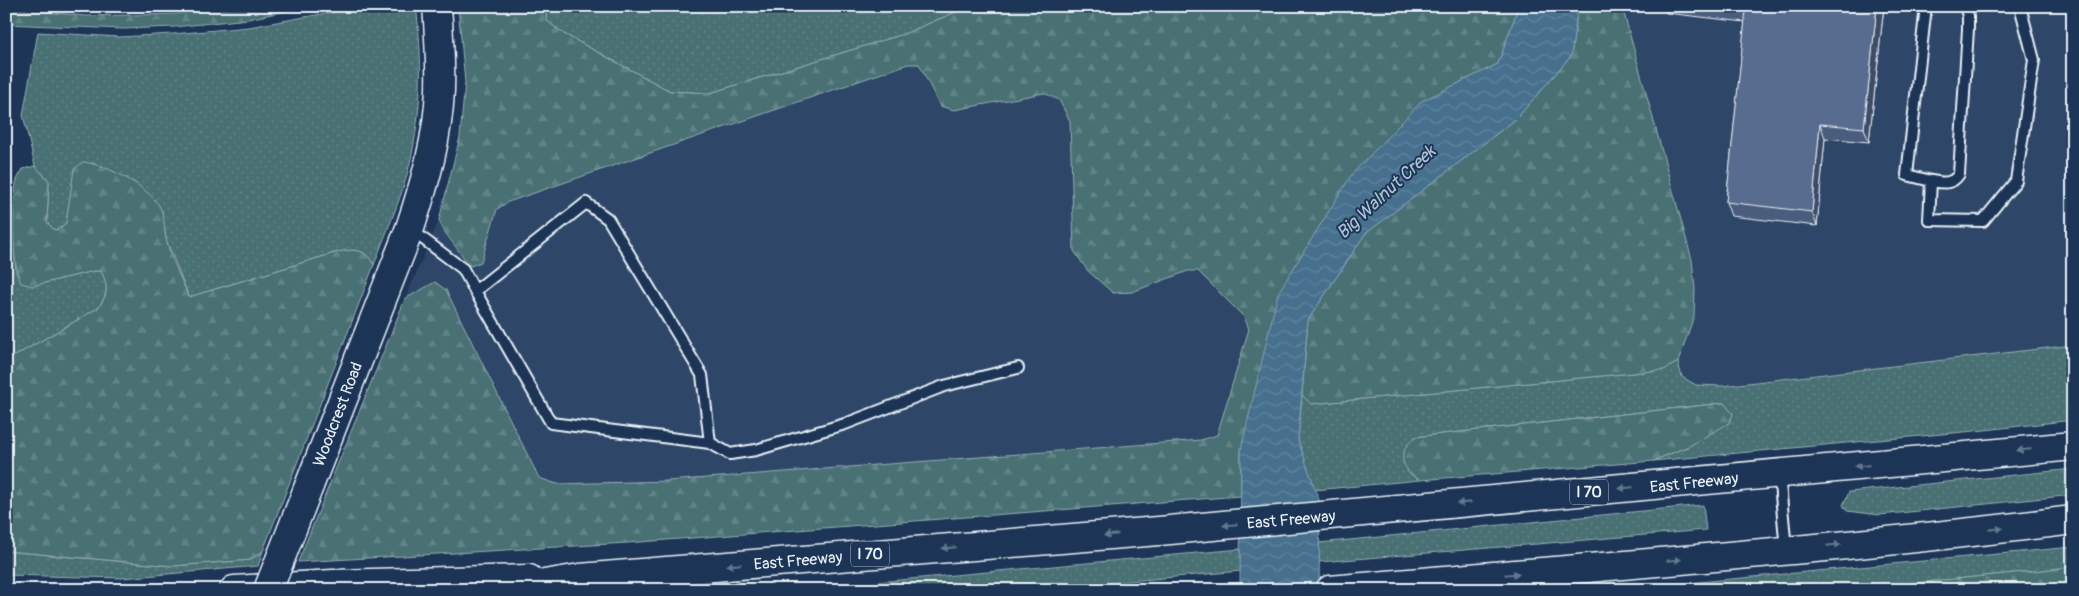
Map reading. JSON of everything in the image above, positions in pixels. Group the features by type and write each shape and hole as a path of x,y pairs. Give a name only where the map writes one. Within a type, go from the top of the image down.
{"main road":[{"name":"Woodcrest Road","path":"268,590 408,233 432,152 437,122 441,59 437,6"},
{"name":"East Freeway","path":"509,590 580,578 1159,531 2073,446"},
{"path":"1330,590 1786,550 2073,520"},
{"path":"234,590 333,584 580,578"}],"lane":[{"path":"1926,6 1907,176 1948,183 1955,180 1959,174 1968,29 1968,16 1965,6"},
{"path":"1931,181 1929,220 1983,221 2016,181 2034,60 2020,6"},
{"path":"476,291 586,203 608,219 702,375 710,443"},
{"path":"408,233 463,269 551,423 710,443 730,454 756,450 845,424 944,386 1018,368"},
{"path":"1779,474 1786,550"}],"shaded area":[{"path":"1622,6 2073,6 2073,345 1722,386 1696,385 1682,377 1678,362 1694,316"},
{"path":"908,64 919,64 940,106 954,110 1044,93 1059,100 1070,121 1074,251 1132,292 1188,271 1198,271 1244,317 1249,329 1217,435 1201,440 668,481 557,484 539,478 446,290 405,299 439,220 444,231 470,266 481,262 497,209 508,202"}],"green space":[{"path":"257,6 311,6 248,19 174,27 122,29 6,24 6,8 86,16 174,14"},
{"path":"366,6 416,6 420,46 419,104 410,163 398,202 374,265 367,255 359,251 338,252 189,297 166,239 162,211 152,198 134,182 94,163 68,211 66,223 57,230 53,229 47,222 49,181 35,166 23,115 38,32 119,37 173,34 249,27"},
{"path":"458,6 545,6 547,21 564,34 670,91 710,93 904,34 970,6 1516,6 1517,11 1498,64 1422,101 1241,449 1241,496 627,543 298,562 405,299 435,282 446,290 539,478 557,484 668,481 1201,440 1217,435 1249,329 1244,317 1198,271 1188,271 1132,292 1113,293 1088,271 1074,251 1070,121 1059,100 1044,93 954,110 940,106 919,64 908,64 508,202 497,209 481,262 470,266 444,231 439,220 460,137 465,82"},
{"path":"545,6 970,6 904,34 710,93 670,91 564,34 547,21"},
{"path":"1578,6 1622,6 1692,260 1695,289 1694,316 1678,362 1664,370 1311,404 1302,395 1308,320 1365,234 1516,119 1571,56"},
{"path":"83,162 104,167 128,179 158,203 163,215 165,236 176,269 189,297 338,252 359,251 367,255 374,265 263,551 250,560 173,566 6,551 6,361 98,308 104,299 106,290 101,271 32,286 21,283 14,249 16,183 23,169 35,166 49,181 47,222 53,229 57,230 66,223 74,169"},
{"path":"14,232 16,274 32,286 101,271 106,290 98,308 6,361 6,235"},
{"path":"2073,345 2073,420 1653,461 1691,445 1733,414 1723,403 1415,437 1407,472 1420,480 1315,490 1298,440 1302,395 1311,404 1663,370 1678,362 1682,377 1696,385 1722,386"},
{"path":"1724,403 1733,414 1729,423 1691,445 1653,461 1420,480 1408,470 1403,460 1405,449 1415,437"},
{"path":"2073,469 2073,495 1880,515 1847,511 1843,505 1849,492"},
{"path":"1703,505 1706,530 1319,562 1319,543"},
{"path":"2073,547 2073,567 1847,590 1614,590"},
{"path":"1241,549 1241,571 1031,590 789,590"},
{"path":"6,551 173,566 250,560 263,551 258,566 122,578 6,575"},
{"path":"2073,567 2073,590 1847,590 2063,568"}],"water":[{"name":"Big Walnut Creek","path":"1516,6 1578,6 1571,56 1516,119 1365,234 1308,320 1298,440 1320,503 1319,590 1240,590 1241,449 1278,293 1352,174 1422,101 1498,64 1517,11"}],"building":[{"path":"1725,6 1877,6 1864,128 1820,124 1812,212 1726,202 1746,9"}]}
